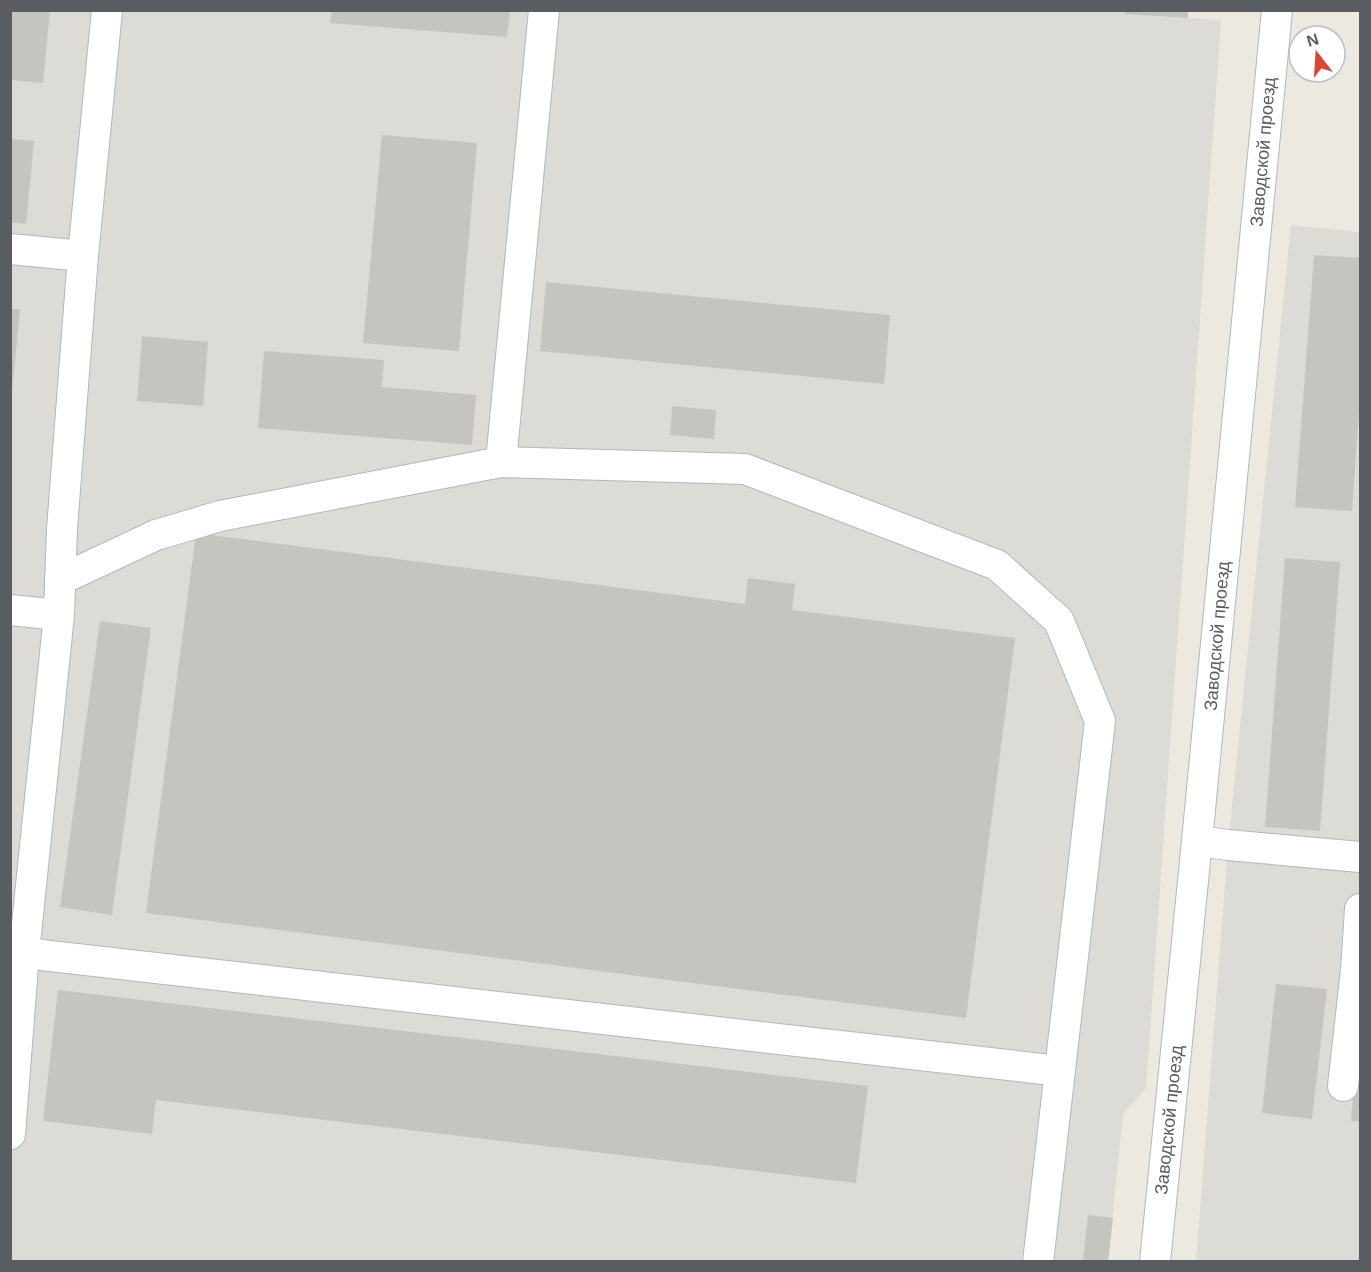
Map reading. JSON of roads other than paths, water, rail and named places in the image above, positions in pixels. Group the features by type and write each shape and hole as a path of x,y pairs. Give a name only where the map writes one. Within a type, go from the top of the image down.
{"street":[{"path":"10,1134 24,953 59,615 62,529 83,256 107,10"},
{"path":"501,462 544,10"},
{"name":"Заводской проезд","path":"1155,1262 1277,10"},
{"path":"10,249 83,256"},
{"path":"60,580 156,535 220,516 501,462 745,469 997,565 1059,621 1100,721 1038,1262"},
{"path":"10,610 59,615"},
{"path":"1197,841 1360,857"},
{"path":"1343,1086 1358,970 1360,909"},
{"path":"24,953 1060,1071"}]}
